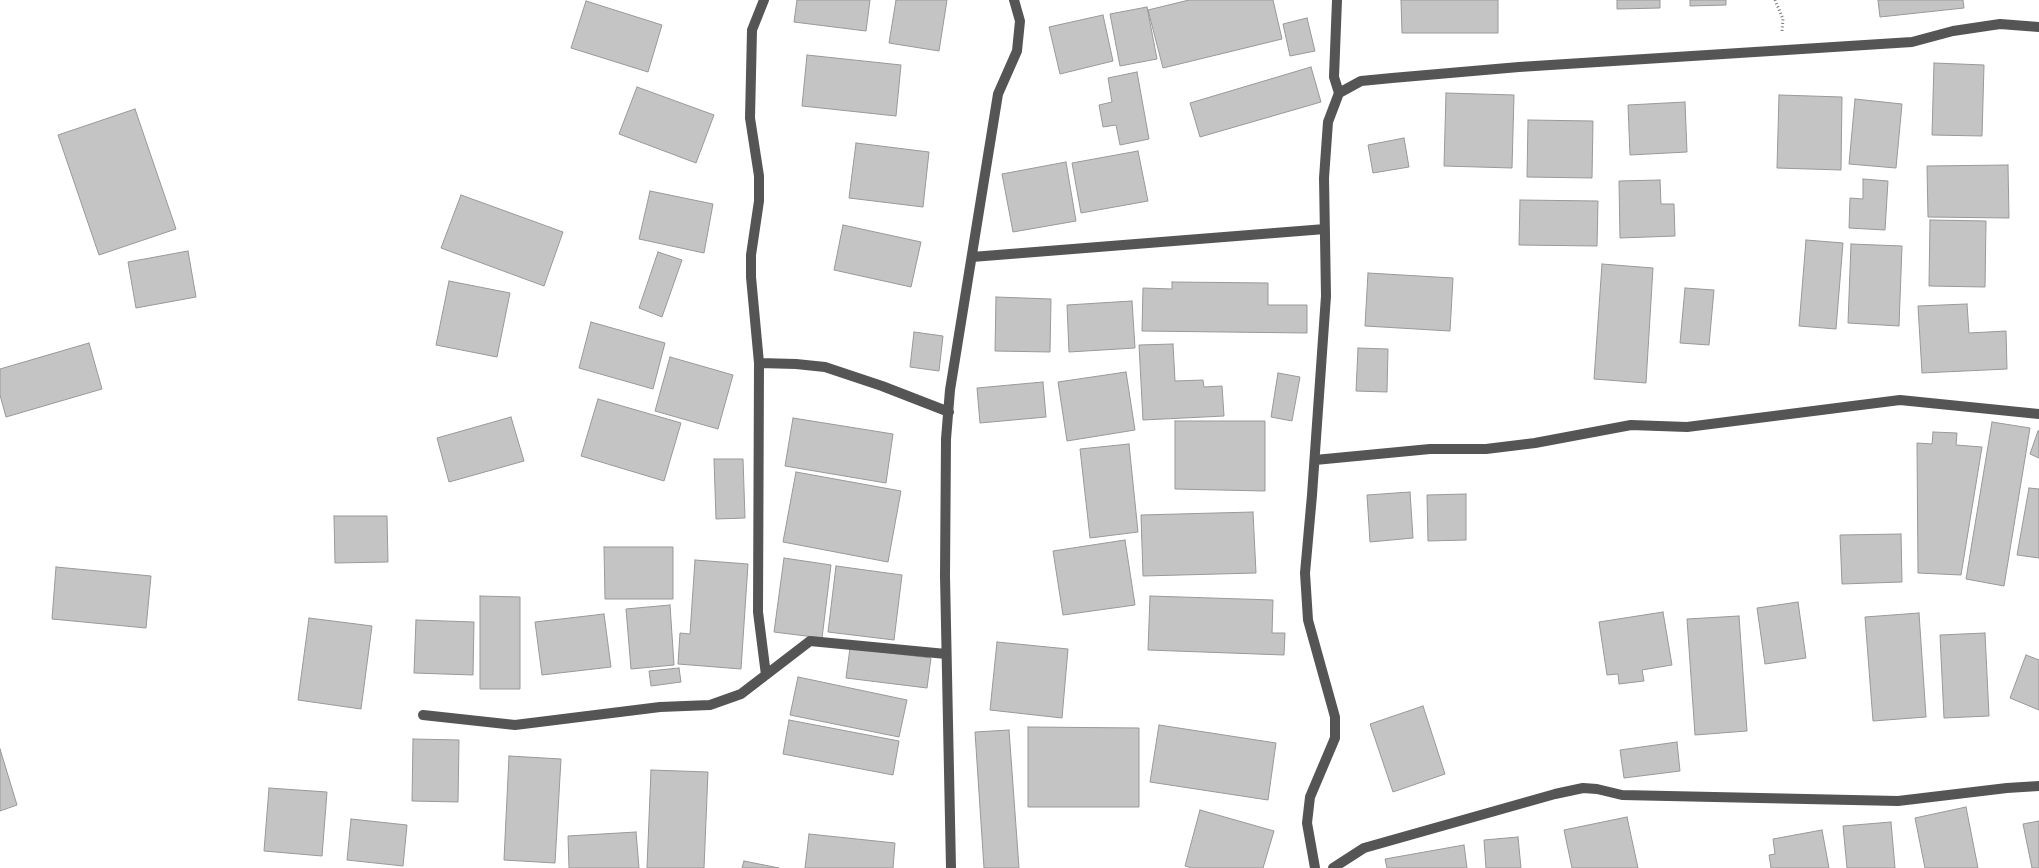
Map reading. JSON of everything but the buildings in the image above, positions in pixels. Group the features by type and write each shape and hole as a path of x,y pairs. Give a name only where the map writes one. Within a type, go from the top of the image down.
{"street":[{"path":"764,0 752,30 750,118 759,176 760,201 751,255 751,277 759,363 758,612 766,675"},
{"path":"951,868 945,576 946,439 950,390 998,94 1017,51 1020,21 1014,0"},
{"path":"1314,868 1307,823 1310,797 1335,738 1335,717 1308,620 1305,572 1326,296 1324,178 1328,122 1339,93 1334,77 1336,0"},
{"path":"1339,93 1361,81 1392,78 1519,67 1912,42 1952,31 2000,24 2039,27"},
{"path":"972,257 1325,228"},
{"path":"759,363 825,367 882,386 949,412"},
{"path":"1315,460 1430,449 1486,449 1631,425 1687,427 1900,400 2039,414"},
{"path":"423,715 515,725 660,707 710,704 741,694 810,641 946,654"},
{"path":"1333,868 1364,848 1582,788 1597,789 1622,795 1898,801 2039,786"}],"path":[{"path":"1775,0 1783,19 1782,49"}]}
